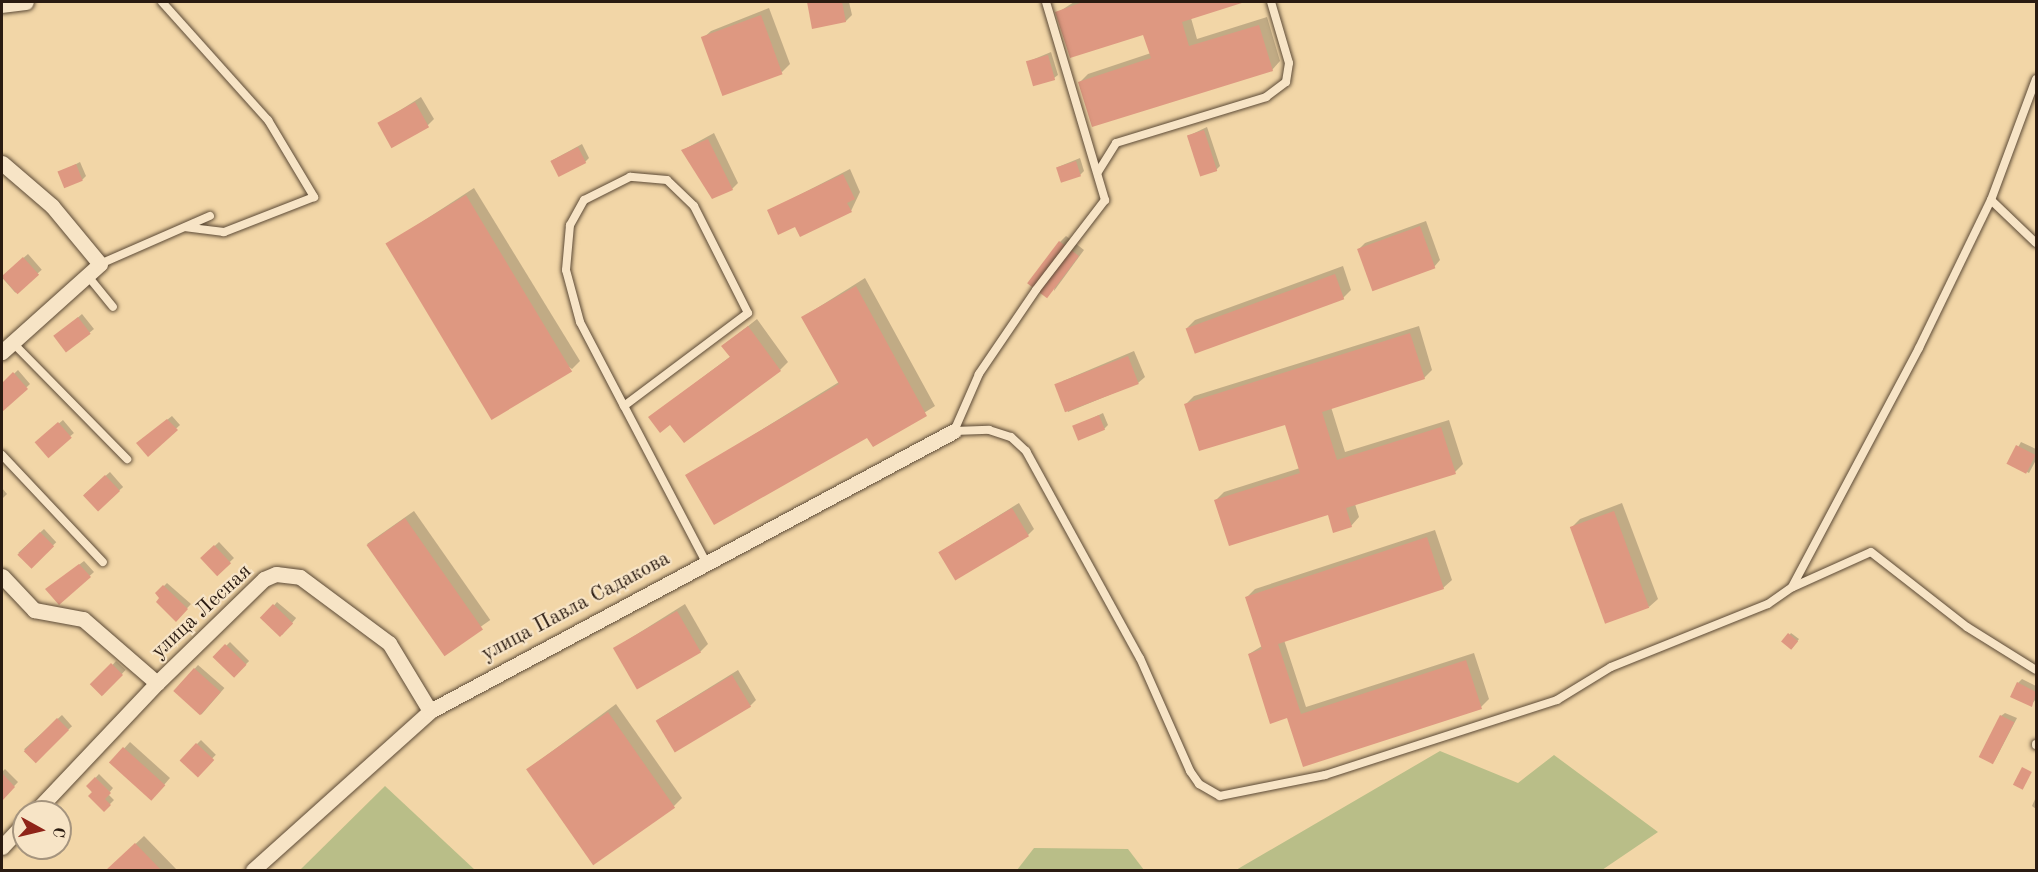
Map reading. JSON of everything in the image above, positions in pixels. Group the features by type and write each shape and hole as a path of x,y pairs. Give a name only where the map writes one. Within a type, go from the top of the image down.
{"street":[{"path":"2,5 26,2"},
{"path":"2,163 52,206 100,264 7,347"},
{"name":"улица Павла Садакова","path":"253,870 430,711 954,431"},
{"name":"улица Лесная","path":"46,800 157,683 264,579 286,573 300,577 389,643 430,711"},
{"path":"2,576 34,610 83,619 157,683"}],"lane":[{"path":"162,2 268,120 314,197 224,232 186,227"},
{"path":"1046,2 1105,200 1036,290 979,374 954,431 989,430 1011,437 1026,452 1140,658 1190,771 1199,784 1220,796 1325,775 1557,700 1611,667 1768,604 1792,587 1871,552 1967,627 2037,670"},
{"path":"1098,172 1116,143 1266,97 1286,82 1289,63 1271,2"},
{"path":"1792,587 1919,348 1991,200 2037,79"},
{"path":"624,406 748,313 694,206 667,180 630,177 584,200 570,225 566,270 580,322 624,406 706,562"},
{"path":"1991,200 2037,243"},
{"path":"100,264 210,216"},
{"path":"87,275 113,307"},
{"path":"7,347 127,459"},
{"path":"2,454 103,562"}],"green space":[{"path":"1440,751 1518,783 1554,755 1658,832 1602,870 1236,870"},
{"path":"385,786 475,870 300,870"},
{"path":"1034,848 1128,849 1144,870 1017,870"}],"building":[{"path":"807,2 842,2 846,22 812,29"},
{"path":"1083,2 1245,2 1182,22 1189,46 1259,25 1273,71 1092,127 1078,82 1151,58 1143,35 1070,58 1055,12"},
{"path":"761,15 783,74 722,96 701,37"},
{"path":"1048,55 1055,80 1033,86 1026,61"},
{"path":"415,102 429,127 391,148 377,123"},
{"path":"1204,130 1217,171 1200,176 1187,136"},
{"path":"708,139 733,190 712,199 681,150"},
{"path":"578,147 586,163 559,177 550,161"},
{"path":"1076,161 1081,176 1061,183 1056,167"},
{"path":"76,164 83,181 64,188 57,171"},
{"path":"843,174 855,199 847,203 852,212 800,237 795,227 778,235 767,210"},
{"path":"466,195 572,372 492,420 385,243"},
{"path":"1420,226 1435,268 1372,291 1357,249"},
{"path":"1059,241 1079,256 1047,298 1027,283"},
{"path":"23,257 39,275 18,294 2,276"},
{"path":"1335,274 1344,299 1195,354 1186,328"},
{"path":"856,286 927,416 873,447 867,438 714,525 685,475 839,384 801,317"},
{"path":"78,317 91,334 66,352 53,336"},
{"path":"748,326 781,371 684,443 670,425 660,433 648,417 730,357 721,346"},
{"path":"1410,333 1425,379 1322,412 1337,460 1441,427 1456,474 1346,508 1352,527 1333,533 1328,515 1229,546 1214,500 1300,473 1285,425 1199,451 1184,404"},
{"path":"1128,356 1139,384 1065,412 1054,384"},
{"path":"13,372 28,389 2,412 2,383"},
{"path":"1099,415 1105,430 1078,441 1072,426"},
{"path":"167,419 178,430 148,457 136,443"},
{"path":"58,422 72,438 48,458 35,442"},
{"path":"2016,445 2036,455 2026,474 2006,464"},
{"path":"105,475 120,491 98,512 83,495"},
{"path":"1012,508 1029,536 955,581 938,552"},
{"path":"1614,511 1649,608 1605,624 1570,527"},
{"path":"405,518 483,629 445,656 366,545"},
{"path":"40,532 54,546 32,569 17,555"},
{"path":"1427,537 1444,589 1278,644 1301,714 1466,660 1482,709 1303,767 1287,718 1270,724 1248,654 1262,649 1245,597"},
{"path":"214,545 231,563 217,576 200,558"},
{"path":"79,564 91,577 59,605 45,589"},
{"path":"163,585 188,609 176,622 156,602 159,598 155,593"},
{"path":"273,604 293,623 280,637 260,618"},
{"path":"677,611 701,653 637,690 613,648"},
{"path":"1788,633 1798,641 1791,650 1781,642"},
{"path":"225,644 247,665 234,678 212,657"},
{"path":"111,663 123,675 102,696 90,684"},
{"path":"194,668 221,692 200,715 173,691"},
{"path":"732,675 751,707 675,753 656,721"},
{"path":"2017,682 2036,692 2032,707 2010,697"},
{"path":"608,712 675,808 593,865 526,769"},
{"path":"2000,715 2014,722 1993,764 1979,757"},
{"path":"57,718 69,730 36,763 24,751"},
{"path":"196,743 214,760 198,778 180,761"},
{"path":"123,747 165,785 151,801 109,763"},
{"path":"2022,767 2032,772 2023,790 2013,785"},
{"path":"2,773 15,787 2,801"},
{"path":"95,777 111,793 105,799 111,805 104,812 88,796 92,792 86,786"},
{"path":"135,843 161,870 106,870"}]}
